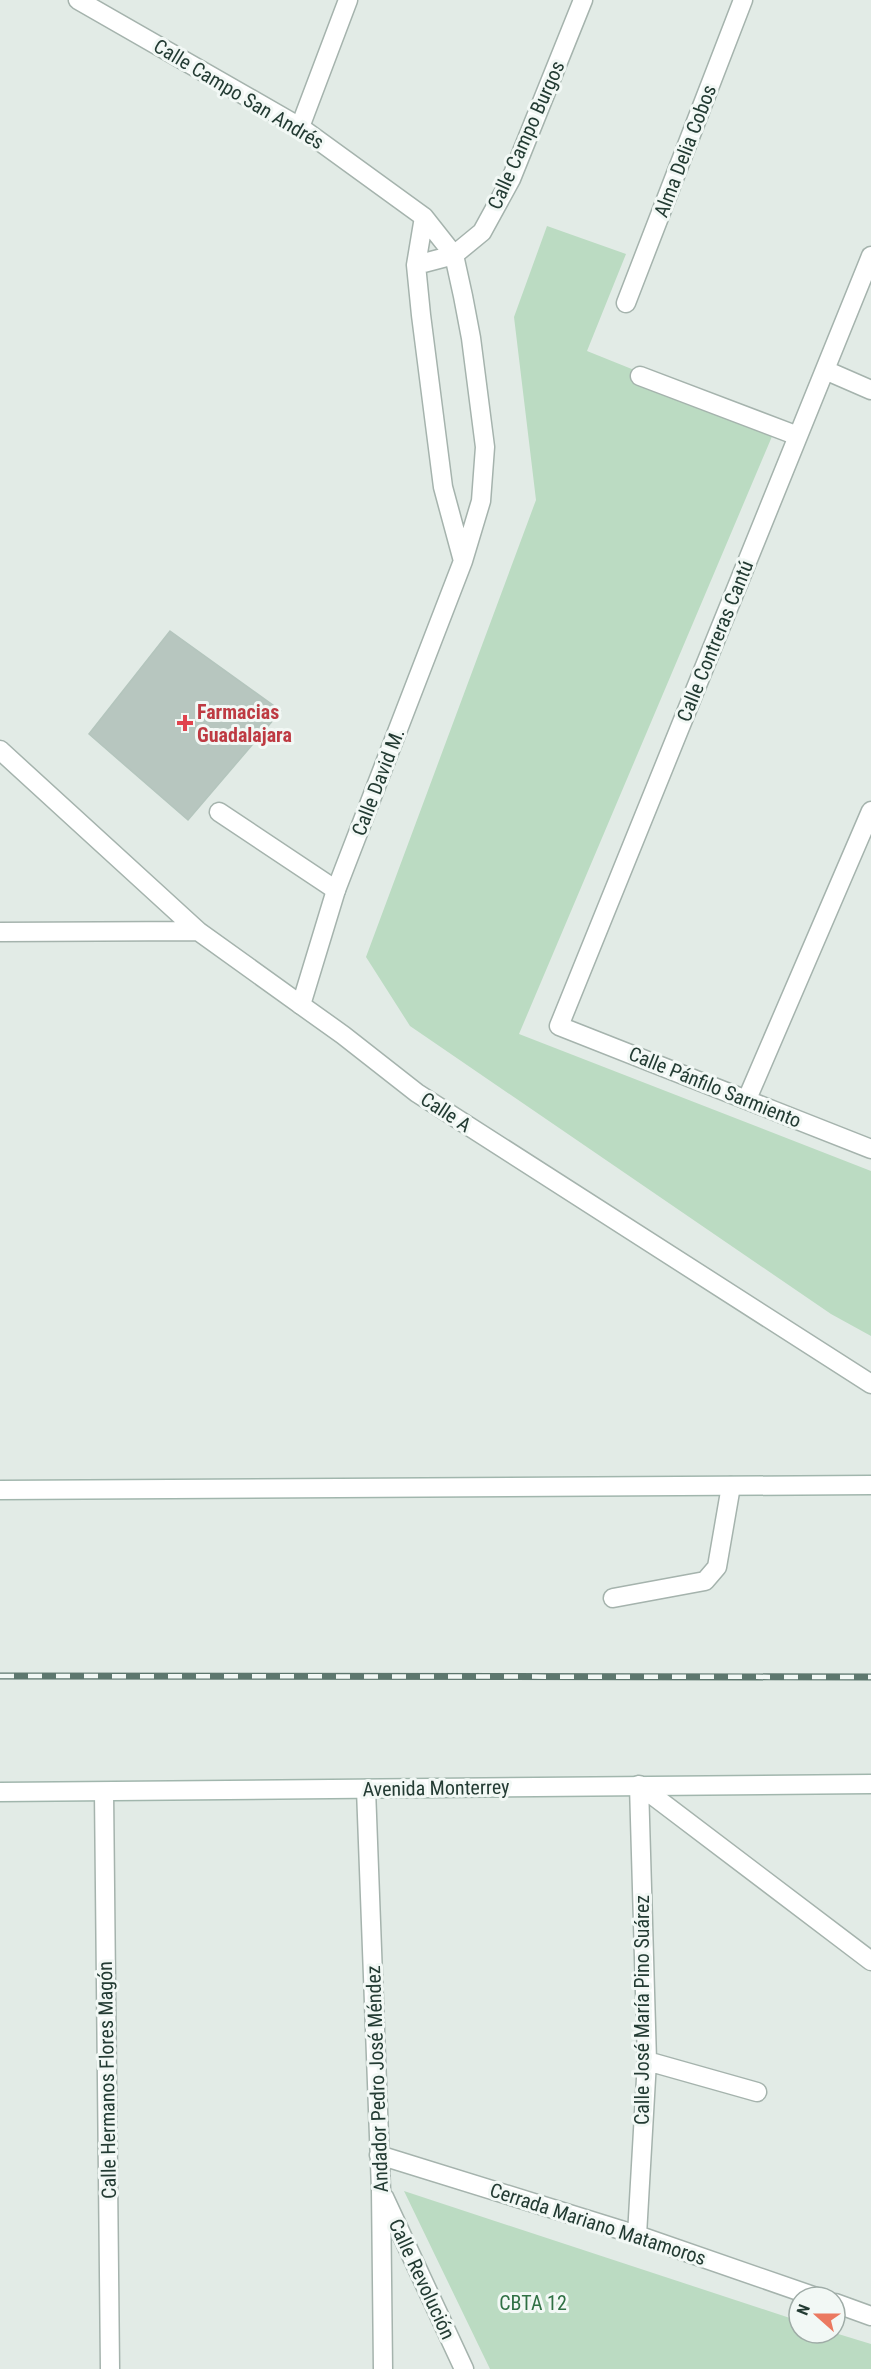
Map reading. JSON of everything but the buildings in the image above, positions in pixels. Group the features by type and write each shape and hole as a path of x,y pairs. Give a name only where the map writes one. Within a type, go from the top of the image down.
{"street":[{"path":"300,127 348,0"},
{"name":"Calle Campo Burgos","path":"416,265 454,255 482,232 511,179 583,0"},
{"name":"Alma Delia Cobos","path":"626,303 743,0"},
{"name":"Calle Campo San Andrés","path":"87,2 300,127 424,217 454,255"},
{"path":"424,217 416,265 443,487 463,561"},
{"name":"Calle David M.","path":"301,1005 336,890 463,561 481,501 485,447 471,338 454,255"},
{"name":"Calle Contreras Cantú","path":"560,1026 871,256"},
{"path":"825,370 871,390"},
{"path":"640,376 798,436"},
{"name":"Calle A","path":"0,750 198,931 343,1035 417,1093 871,1384"},
{"path":"747,1099 871,811"},
{"path":"219,812 336,890"},
{"path":"0,932 198,931"},
{"name":"Calle Pánfilo Sarmiento","path":"560,1026 871,1149"},
{"path":"0,1490 871,1485"},
{"path":"613,1598 705,1581 717,1567 731,1486"},
{"name":"Avenida Monterrey","path":"0,1792 871,1784"},
{"path":"639,1785 871,1961"},
{"name":"Calle José María Pino Suárez","path":"637,2235 647,2061 639,1785"},
{"name":"Andador Pedro José Méndez","path":"366,1789 381,2190 382,2369"},
{"name":"Calle Hermanos Flores Magón","path":"104,1792 110,2369"},
{"path":"647,2061 758,2092"},
{"name":"Cerrada Mariano Matamoros","path":"379,2155 637,2235 787,2287"},
{"name":"Calle Revolución","path":"381,2190 464,2369"},
{"path":"847,2307 871,2316"}],"green space":[{"path":"547,226 626,254 587,351 776,427 519,1034 871,1171 871,1336 831,1314 410,1026 366,957 536,500 514,317"},
{"name":"CBTA 12","path":"404,2191 787,2317 787,2345 847,2345 847,2337 871,2344 871,2369 490,2369"}],"railway":[{"path":"0,1676 871,1677"}],"place":[{"name":"Farmacias Guadalajara","path":"185,723"}]}
